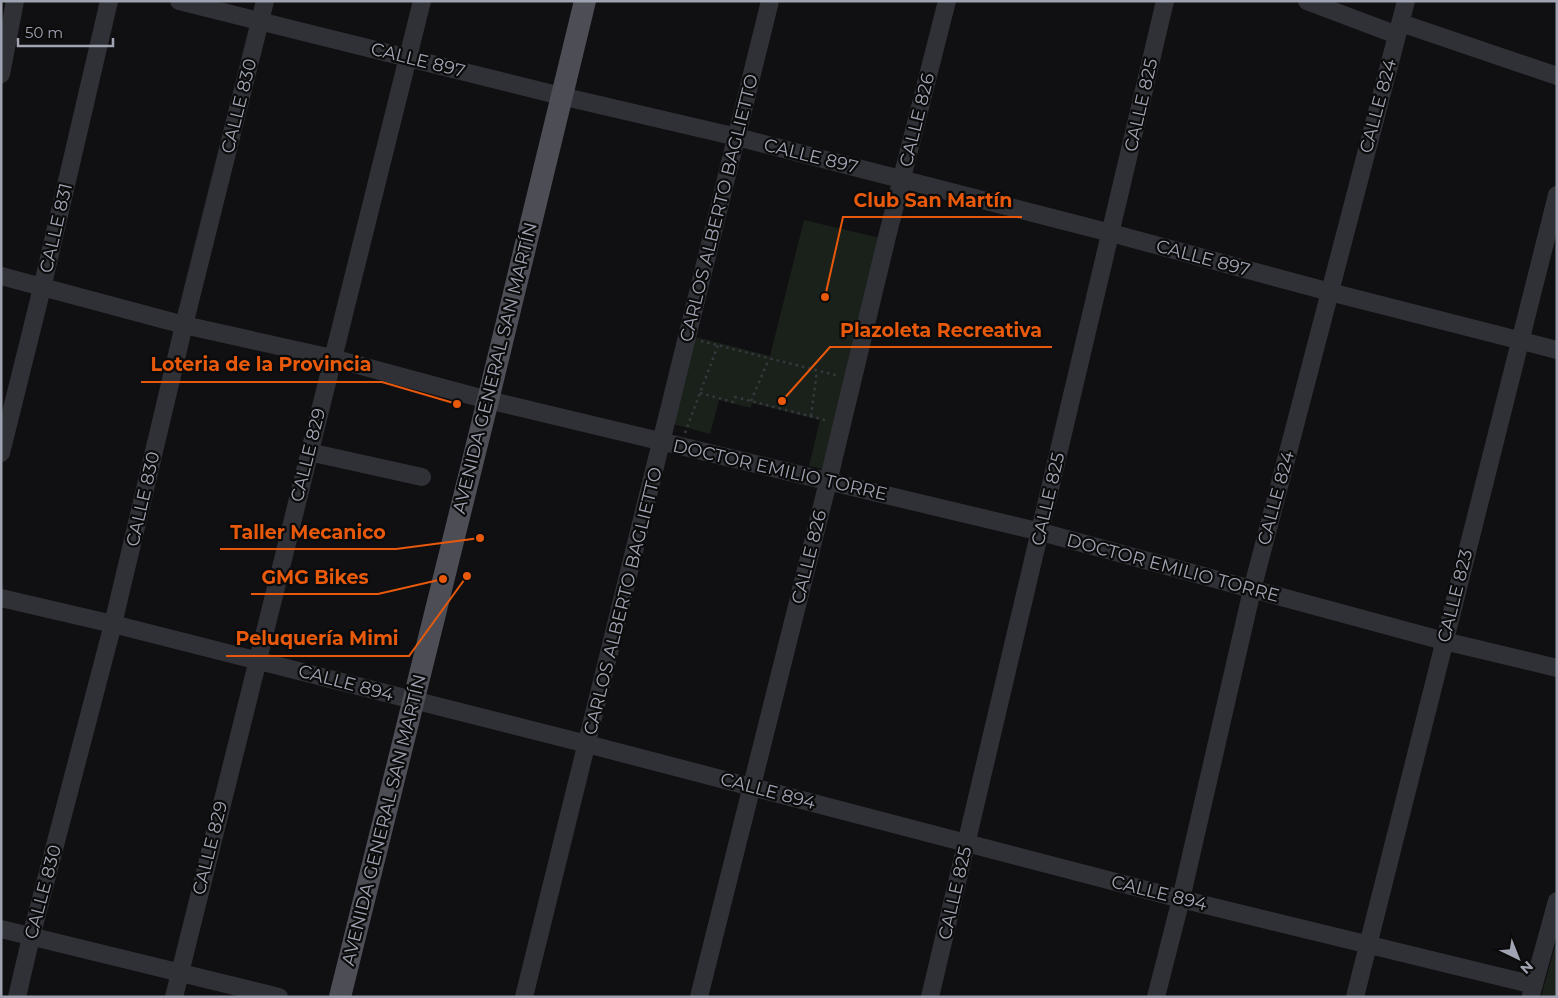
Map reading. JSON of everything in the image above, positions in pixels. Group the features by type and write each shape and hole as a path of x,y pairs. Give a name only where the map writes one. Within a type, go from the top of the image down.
{"main road":[{"name":"AVENIDA GENERAL SAN MARTÍN","path":"340,997 585,1"}],"street":[{"path":"1,74 15,1"},
{"name":"CALLE 831","path":"1,454 109,1"},
{"name":"CALLE 897","path":"179,1 562,96 737,137 1557,350"},
{"name":"CALLE 830","path":"17,997 113,624 184,325 265,1"},
{"name":"CALLE 829","path":"174,997 422,1"},
{"name":"CARLOS ALBERTO BAGLIETTO","path":"524,997 770,1"},
{"name":"CALLE 826","path":"699,997 947,1"},
{"name":"CALLE 825","path":"930,997 1165,1"},
{"path":"1307,1 1557,76"},
{"name":"CALLE 824","path":"1156,997 1181,899 1252,590 1406,1"},
{"name":"CALLE 823","path":"1355,997 1557,195"},
{"name":"DOCTOR EMILIO TORRE","path":"1,276 184,325 332,358 488,400 1041,532 1444,641 1557,668"},
{"path":"309,452 422,477"},
{"name":"CALLE 894","path":"1,598 257,660 751,786 1181,899 1368,945 1532,991"},
{"path":"1532,991 1557,901"},
{"path":"1,929 279,997"}],"path":[{"path":"688,338 853,380"},
{"path":"680,446 718,345"},
{"path":"750,401 769,358"},
{"path":"811,416 816,371"},
{"path":"700,393 733,402 735,397 842,424"}],"shaded area":[{"path":"804,220 880,238 822,469 809,466 820,420 752,403 751,408 719,400 710,434 673,424 696,337 770,356"},
{"path":"1557,939 1557,997 1541,997"}],"place":[{"name":"Club San Martín","path":"825,297"},
{"name":"Plazoleta Recreativa","path":"782,401"},
{"name":"Loteria de la Provincia","path":"457,404"},
{"name":"Taller Mecanico","path":"480,538"},
{"name":"Peluquería Mimi","path":"467,576"},
{"name":"GMG Bikes","path":"443,579"}]}
